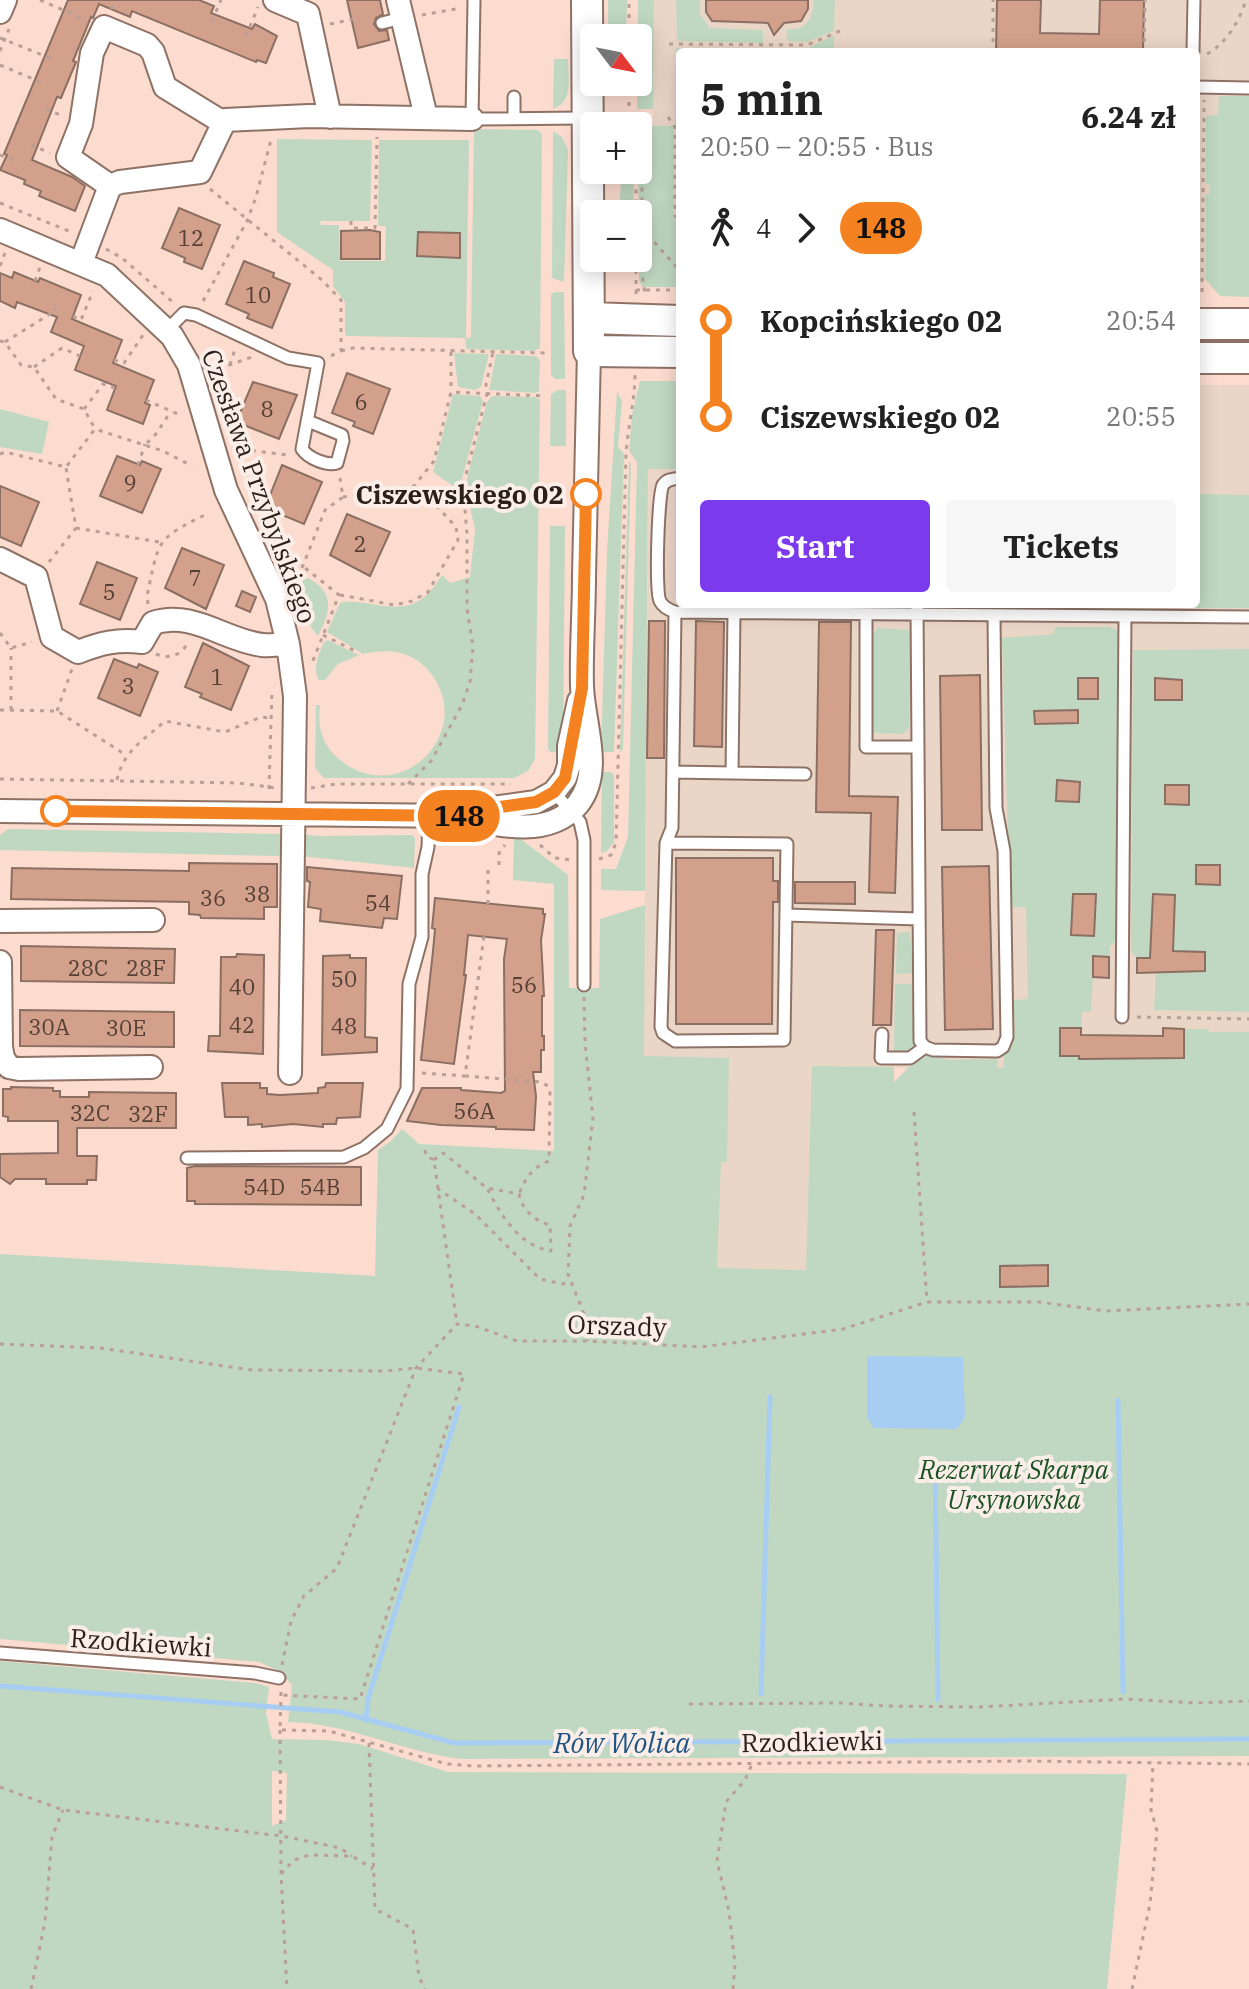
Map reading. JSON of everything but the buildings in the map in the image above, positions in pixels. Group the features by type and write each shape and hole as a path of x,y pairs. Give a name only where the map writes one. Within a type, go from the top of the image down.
{"street":[{"path":"0,12 5,0"},
{"path":"275,0 306,7 330,117"},
{"path":"587,0 588,112"},
{"path":"394,14 426,117"},
{"path":"110,186 68,157 81,124 92,53 104,27 147,45 153,52 165,87 222,122"},
{"path":"81,263 110,186 120,182 200,172 222,122 231,119 330,117 472,119"},
{"path":"458,816 494,825 538,826 558,822 584,795 589,781 590,746 582,688 590,318 589,184"},
{"name":"Czesława Przybylskiego","path":"0,230 116,281 167,330 189,365 226,490 277,599 288,644 295,696 290,1073"},
{"path":"590,318 676,321"},
{"path":"1200,324 1249,324"},
{"path":"589,351 676,352"},
{"path":"1200,358 1249,358"},
{"path":"0,559 36,577 52,637 78,652 147,632 173,618 260,645 288,644"},
{"path":"0,811 458,816 536,802 554,792 565,778 582,688"},
{"path":"0,921 153,920"},
{"path":"0,962 1,1047 9,1067 151,1067"}],"lane":[{"path":"1193,48 1194,0"},
{"path":"474,3 472,119 580,118"},
{"path":"1200,87 1249,88"},
{"path":"514,97 514,118"},
{"path":"167,330 184,313 196,315 288,358 318,363 302,444 303,452 328,465 337,463 342,435 308,421"},
{"path":"676,478 670,479 663,486 659,505 658,593 665,608 675,612 866,615 917,610 994,616 1249,617"},
{"path":"917,610 920,1041 933,1050 997,1051 1003,1047 1007,1037 1004,851 996,808 994,616"},
{"path":"666,843 787,844 784,1040 675,1041 663,1033 661,1027 666,843 672,828 675,612"},
{"path":"732,773 734,613"},
{"path":"866,615 866,747 918,747"},
{"path":"1122,1017 1125,616"},
{"path":"673,772 805,774"},
{"path":"554,792 580,822 586,859 584,985"},
{"path":"187,1158 344,1157 364,1148 387,1129 407,1089 409,984 422,937 422,874 428,847 429,816"},
{"path":"786,915 919,919"},
{"path":"882,1034 881,1058 910,1058 925,1047"},
{"name":"Rzodkiewki","path":"0,1653 255,1673 280,1682"}],"path":[{"path":"40,0 104,27"},
{"path":"212,21 221,0"},
{"path":"629,0 629,24"},
{"path":"993,0 993,48"},
{"path":"1144,48 1145,0"},
{"path":"1204,42 1204,56 1216,50 1237,20 1246,0"},
{"path":"430,14 474,3"},
{"path":"246,36 254,18"},
{"path":"345,21 354,19"},
{"path":"669,44 807,45 840,31"},
{"path":"0,38 55,60"},
{"path":"0,65 45,84"},
{"path":"1200,87 1202,292"},
{"path":"46,109 54,112"},
{"path":"668,117 676,130"},
{"path":"196,315 247,221 277,118"},
{"path":"351,221 351,228 375,228 377,140"},
{"path":"31,145 39,148"},
{"path":"0,155 13,160"},
{"path":"200,172 198,179 322,280 341,300 341,351"},
{"path":"652,239 676,266"},
{"path":"0,266 4,256"},
{"path":"35,281 39,270"},
{"path":"636,272 636,290 676,290"},
{"path":"642,272 645,298"},
{"path":"73,316 81,320 93,291"},
{"path":"60,311 52,308 50,314 2,341 21,365 34,367 62,348 80,356"},
{"path":"114,360 124,363 143,334"},
{"path":"318,363 353,348 546,353"},
{"path":"201,365 221,368 271,351"},
{"path":"414,486 434,461 451,392 451,351"},
{"path":"408,784 424,771 438,750 462,705 470,682 473,647 467,609 467,534 463,486 487,394 493,352"},
{"path":"34,367 56,399 84,409 95,429 146,444 192,466"},
{"path":"84,409 103,384 115,388"},
{"path":"600,859 611,855 616,843 626,453 635,391"},
{"path":"451,392 546,396"},
{"path":"146,400 180,415"},
{"path":"138,465 146,444 171,411"},
{"path":"36,577 76,528 66,467 95,429"},
{"path":"231,448 290,455 303,452"},
{"path":"0,454 5,452 66,467"},
{"path":"337,463 343,497"},
{"path":"302,568 325,510 343,497 414,486 424,492 456,527 458,540 428,592 412,601 395,605 339,595"},
{"path":"198,624 187,646 177,655 162,656 147,632 147,596 160,542 179,527 207,514"},
{"path":"76,528 160,542"},
{"path":"0,633 11,648 11,710"},
{"path":"323,635 357,652"},
{"path":"11,648 52,637"},
{"path":"57,711 78,652"},
{"path":"270,800 273,682"},
{"path":"0,710 57,711 126,755"},
{"path":"117,780 120,763 126,755 165,721 225,732 261,717 270,718"},
{"path":"0,779 239,783 283,788"},
{"path":"302,787 520,784"},
{"path":"499,865 499,853 505,846 507,833"},
{"path":"538,837 547,852 560,860 569,860"},
{"path":"488,865 488,904"},
{"path":"465,1076 484,936"},
{"path":"584,985 585,1043 593,1118 584,1195 570,1226 568,1274 584,1314 588,1341"},
{"path":"1122,1017 1249,1019"},
{"path":"420,1072 541,1082 548,1086 549,1161 535,1167 525,1179 519,1194 521,1204 534,1218 550,1225 551,1251 535,1248 514,1230 487,1188 443,1153 434,1160"},
{"path":"914,1112 927,1302"},
{"path":"425,1150 426,1156 434,1160"},
{"path":"287,1989 281,1874 280,1682 291,1621 304,1596 337,1568 416,1368 457,1324 434,1160"},
{"path":"437,1188 475,1214 540,1279 562,1284 571,1281"},
{"path":"487,1188 519,1194"},
{"name":"Orszady","path":"457,1324 475,1326 517,1341 701,1347 843,1329 927,1302 1039,1302 1106,1311 1249,1304"},
{"path":"0,1344 100,1348 252,1370 385,1371 416,1368 464,1374 360,1699 281,1695"},
{"path":"689,1704 828,1703 980,1707 1125,1699 1195,1703 1249,1701"},
{"name":"Rzodkiewki","path":"280,1730 329,1731 447,1764 473,1766 1249,1764"},
{"path":"369,1743 375,1909 413,1929 419,1977 425,1989"},
{"path":"1132,1989 1150,1904 1155,1860 1157,1831 1151,1810 1153,1762"},
{"path":"733,1989 735,1964 729,1911 717,1861 726,1802 745,1780 752,1764"},
{"path":"0,1787 63,1810 282,1836 340,1848 373,1869"},
{"path":"31,1989 45,1922 52,1837 63,1810"},
{"path":"281,1874 294,1860 309,1855 352,1856"}],"shaded area":[{"path":"654,0 1249,0 1249,280 1200,280 1200,48 676,48 676,261 652,237"},
{"path":"676,384 676,608 1200,608 1200,385 1249,385 1249,1235 918,1071 894,1067 892,1272 642,1268 649,402"}],"green space":[{"path":"608,0 627,0 626,24 608,24"},
{"path":"638,0 654,0 653,109 637,109 637,96 652,96 652,24 638,24"},
{"path":"676,0 700,0 700,15 710,28 763,30 763,43 677,41"},
{"path":"814,0 835,0 834,31 807,42 788,41 786,29 799,28 808,22"},
{"path":"834,35 834,48 809,48"},
{"path":"554,59 568,59 569,81 564,101 553,109"},
{"path":"1219,96 1249,96 1249,297 1220,296 1206,280 1206,195 1210,193 1210,186 1206,183 1206,116 1218,115"},
{"path":"652,126 674,126 676,287 643,287 639,272 652,272 652,200 638,200 638,184 652,184"},
{"path":"474,129 538,130 542,134 540,348 534,351 466,349 465,338 347,336 345,302 333,286 333,270 277,232 277,139 372,140 370,221 320,221 321,225 339,225 340,261 385,261 386,226 378,226 379,140 469,140 466,338 471,337"},
{"path":"553,131 562,137 568,150 564,282 552,278"},
{"path":"621,184 634,184 633,200 620,200"},
{"path":"564,292 565,379 555,379 551,375 551,294"},
{"path":"454,353 489,354 481,387 475,390 458,387"},
{"path":"496,354 536,356 540,360 539,391 489,390"},
{"path":"640,381 676,381 676,469 648,469 645,891 601,890 601,869 616,869 628,837 637,462 629,451 632,415"},
{"path":"566,390 566,446 550,446 551,394"},
{"path":"617,391 622,401 618,447 624,454 614,752 601,752 607,551"},
{"path":"453,394 480,396 483,401 459,490 433,472"},
{"path":"492,396 536,397 540,400 535,759 528,771 514,778 324,778 315,768 316,705 320,705 321,730 326,744 344,763 358,771 373,775 402,772 426,756 436,744 444,719 443,698 428,670 420,662 399,653 363,654 327,632 340,603 410,605 426,595 442,575 450,583 470,577 475,529 465,486 487,402"},
{"path":"0,409 49,422 42,454 0,447"},
{"path":"629,461 623,749 620,752"},
{"path":"1200,494 1249,495 1249,608 1200,608"},
{"path":"550,526 565,526 563,753 548,749"},
{"path":"308,578 323,590 328,603 326,619 318,636 307,617 303,601 303,579"},
{"name":"Rezerwat Skarpa Ursynowska","path":"1055,627 1109,627 1120,631 1119,939 1110,946 1109,978 1093,977 1091,1011 1082,1012 1081,1028 1060,1028 1060,1055 1079,1056 1079,1059 1184,1058 1184,1029 1249,1032 1249,1756 461,1759 332,1727 288,1722 292,1685 279,1671 259,1662 0,1639 0,1254 375,1276 378,1150 402,1129 419,1144 554,1151 554,884 513,880 514,837 568,875 569,988 599,988 600,919 645,905 644,1056 729,1058 727,1162 721,1162 717,1268 806,1270 812,1066 894,1067 894,1082 923,1053 948,1060 997,1059 997,1068 1004,1068 1004,1055 1015,1029 1013,1000 1028,999 1026,907 1010,907 1002,638 1054,634"},
{"path":"877,628 911,630 909,728 903,734 872,733 872,636"},
{"path":"328,640 359,655 338,664 325,680 319,680 317,661 324,642"},
{"path":"1249,649 1249,1012 1154,1010 1156,973 1137,973 1137,958 1131,951 1133,650"},
{"path":"602,772 614,775 614,842 601,853"},
{"path":"8,829 281,834 282,856 0,850 0,835"},
{"path":"300,834 412,835 415,838 414,868 300,856"},
{"path":"910,932 913,973 896,974 897,933"},
{"path":"895,984 912,984 914,1054 894,1053"},
{"path":"0,1661 255,1683 269,1687 266,1713 272,1739 359,1744 448,1772 1127,1774 1107,1989 0,1989","holes":["272,1771 287,1773 286,1820 272,1826"]}],"water":[{"path":"867,1356 963,1357 965,1417 957,1429 874,1428 867,1418"}],"waterway":[{"path":"761,1694 770,1397"},
{"path":"1118,1400 1123,1692"},
{"path":"366,1720 368,1699 459,1407"},
{"path":"935,1462 938,1700"},
{"name":"Rów Wolica","path":"0,1686 340,1712 454,1743 1249,1739"}],"bus line":[{"name":"148","path":"56,811 458,816 493,808 516,807 547,797 565,778 582,688 586,494"}],"place":[{"name":"Ciszewskiego 02","path":"586,494"}]}
